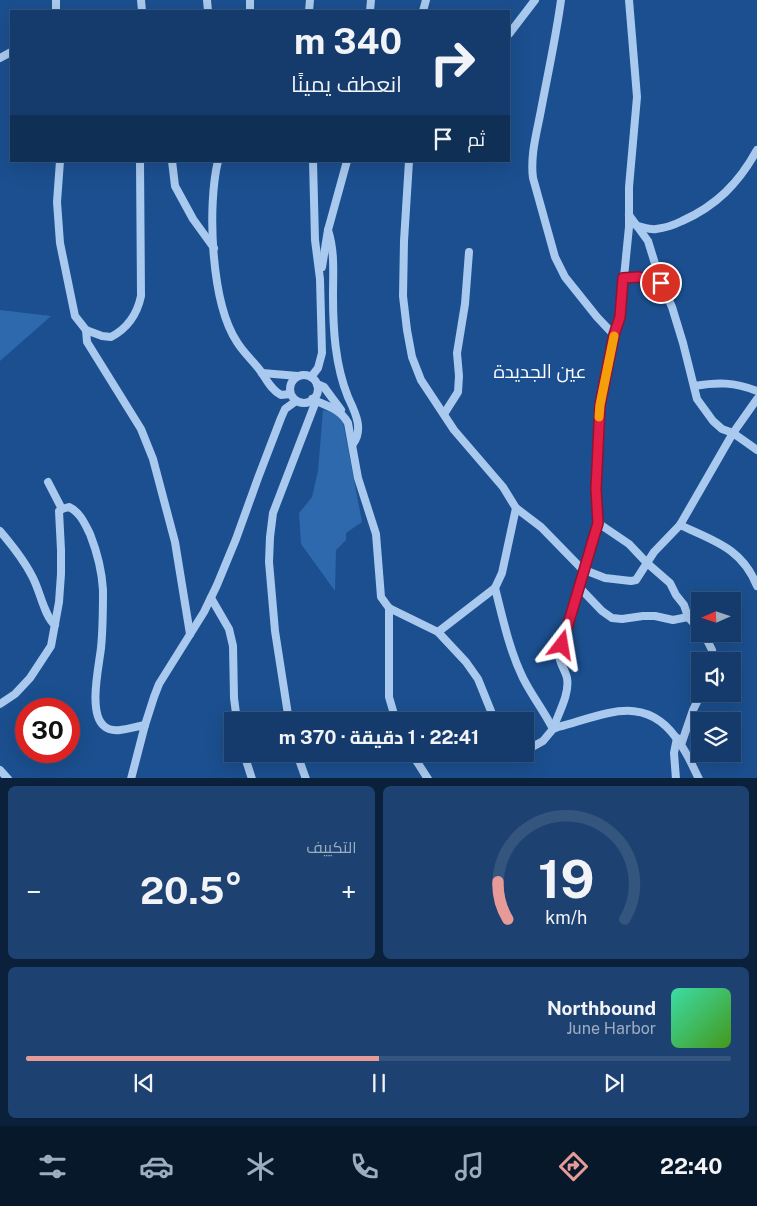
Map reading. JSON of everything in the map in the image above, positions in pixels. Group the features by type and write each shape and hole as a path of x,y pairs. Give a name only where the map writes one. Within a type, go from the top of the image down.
{"street":[{"path":"510,33 535,0"},
{"path":"561,0 553,53 532,158 532,178 555,257 565,277 614,335"},
{"path":"534,746 543,741 553,729 567,688 567,679 559,659 598,523 596,489 600,405 614,335 620,317 630,215 629,187 637,97 629,0"},
{"path":"637,226 655,230 670,226 714,204 738,179 757,150"},
{"path":"60,162 56,202 60,243 75,316 86,330 92,334 111,337 130,323 139,306 142,279 140,162"},
{"path":"172,162 176,186 193,219 214,248"},
{"path":"218,162 214,184 214,248 221,308 229,327 237,342 276,392 306,403 314,400 338,410 345,416"},
{"path":"311,377 318,368 322,353 320,279 315,240 313,162"},
{"path":"320,279 328,230 347,162"},
{"path":"409,162 403,296 412,357 421,380 464,443 503,487 516,508 541,527 571,560 585,570 605,578 631,582 640,577 654,552 680,525 733,433 757,399"},
{"path":"630,215 648,241 661,283 672,307 684,343 697,399 703,409 722,429 733,433 757,450"},
{"path":"328,230 333,246 333,317 338,363 340,375 359,431 353,444"},
{"path":"444,414 458,392 457,353 465,304 470,252"},
{"path":"623,278 639,277 661,283"},
{"path":"86,330 87,342 141,429 153,459 175,542 190,634"},
{"path":"262,373 307,375 311,377 317,384 324,387 345,416 353,444 358,478 376,534 381,597 389,608 438,632 466,662 478,679 491,712"},
{"path":"293,398 290,386 292,381 298,376"},
{"path":"694,386 716,382 737,385 757,391"},
{"path":"288,712 275,631 269,562 270,537 273,513 317,394 317,384"},
{"path":"132,778 145,725 159,684 211,598 236,539 285,409 293,398"},
{"path":"48,482 62,509"},
{"path":"438,632 495,588 504,564 516,508"},
{"path":"62,509 72,509 82,519 94,547 102,576 103,618 96,689 99,721 104,727 114,730 145,725"},
{"path":"0,704 15,694 30,678 47,654 53,638 59,602 61,539 58,517 59,511 62,509"},
{"path":"598,523 629,544 670,583 691,620"},
{"path":"680,525 725,546 742,559 757,586"},
{"path":"0,532 10,543 31,574 40,590 48,617 55,625"},
{"path":"579,587 598,607 612,618 622,620 655,616 673,620 688,617"},
{"path":"495,588 509,645 530,692 543,709 553,729"},
{"path":"211,598 229,629 233,646 236,712"},
{"path":"389,608 389,697 393,712"},
{"path":"676,778 674,753 696,702"},
{"path":"553,729 604,714 624,710 641,711 654,716 663,723 679,741 699,778"},
{"path":"247,762 252,778"},
{"path":"299,762 306,778"},
{"path":"417,762 428,778"},
{"path":"0,770 8,778"}],"shaded area":[{"path":"0,310 51,316 0,361"},
{"path":"323,410 335,413 343,422 362,522 346,533 346,540 336,550 335,591 301,544 299,513 312,497 318,471"}],"slow traffic":[{"path":"599,417 614,336"}],"district":[{"name":"عين الجديدة","path":"540,371"}],"route":[{"path":"562,645 598,523 596,489 600,405 614,335 620,317 623,278 639,277 661,283"}]}
